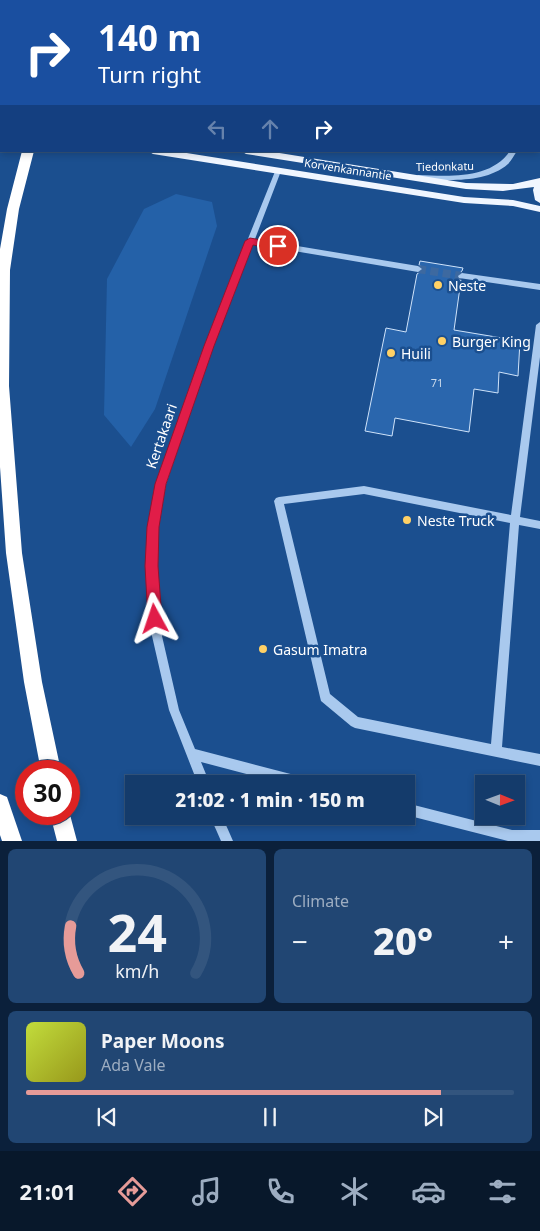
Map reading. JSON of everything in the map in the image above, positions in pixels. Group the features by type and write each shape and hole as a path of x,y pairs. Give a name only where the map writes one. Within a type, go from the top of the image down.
{"highway":[{"path":"28,152 13,209 3,270 2,386 14,553 32,682 49,760"},
{"path":"0,804 12,841"},
{"path":"62,825 66,841"}],"main road":[{"name":"Korvenkannantie","path":"159,152 464,200 513,203 540,209"},
{"name":"Korvenkannantie","path":"252,152 483,188 519,187 540,181"},
{"path":"540,185 538,190 540,200"}],"street":[{"name":"Tiedonkatu","path":"397,176 440,178 487,174 510,158 513,152"},
{"name":"Kertakaari","path":"201,775 174,710 157,636 151,566 153,527 160,484 209,346 278,171"},
{"path":"250,241 418,269"},
{"path":"462,276 540,288"},
{"path":"496,751 515,520 540,325"},
{"path":"540,525 364,490 279,501 325,697 355,722 540,760"},
{"path":"193,754 272,775"},
{"path":"415,811 512,836 540,836"},
{"path":"220,825 226,841"}],"shaded area":[{"path":"176,194 212,202 217,226 155,409 131,447 104,415 107,279 144,209"}],"building":[{"path":"420,261 463,268 456,276 457,279 461,280 454,330 520,341 518,376 499,372 498,393 474,389 469,432 395,418 392,436 365,431 386,328 406,332 417,274 424,269 419,265"}],"tunnel":[{"path":"418,269 462,276"}],"place":[{"name":"Neste","path":"438,285"},
{"name":"Burger King","path":"442,341"},
{"name":"Huili","path":"391,353"},
{"name":"Neste Truck","path":"407,520"},
{"name":"Gasum Imatra","path":"263,649"}],"route":[{"path":"155,619 151,566 153,527 160,484 209,346 250,241 278,246"}]}
